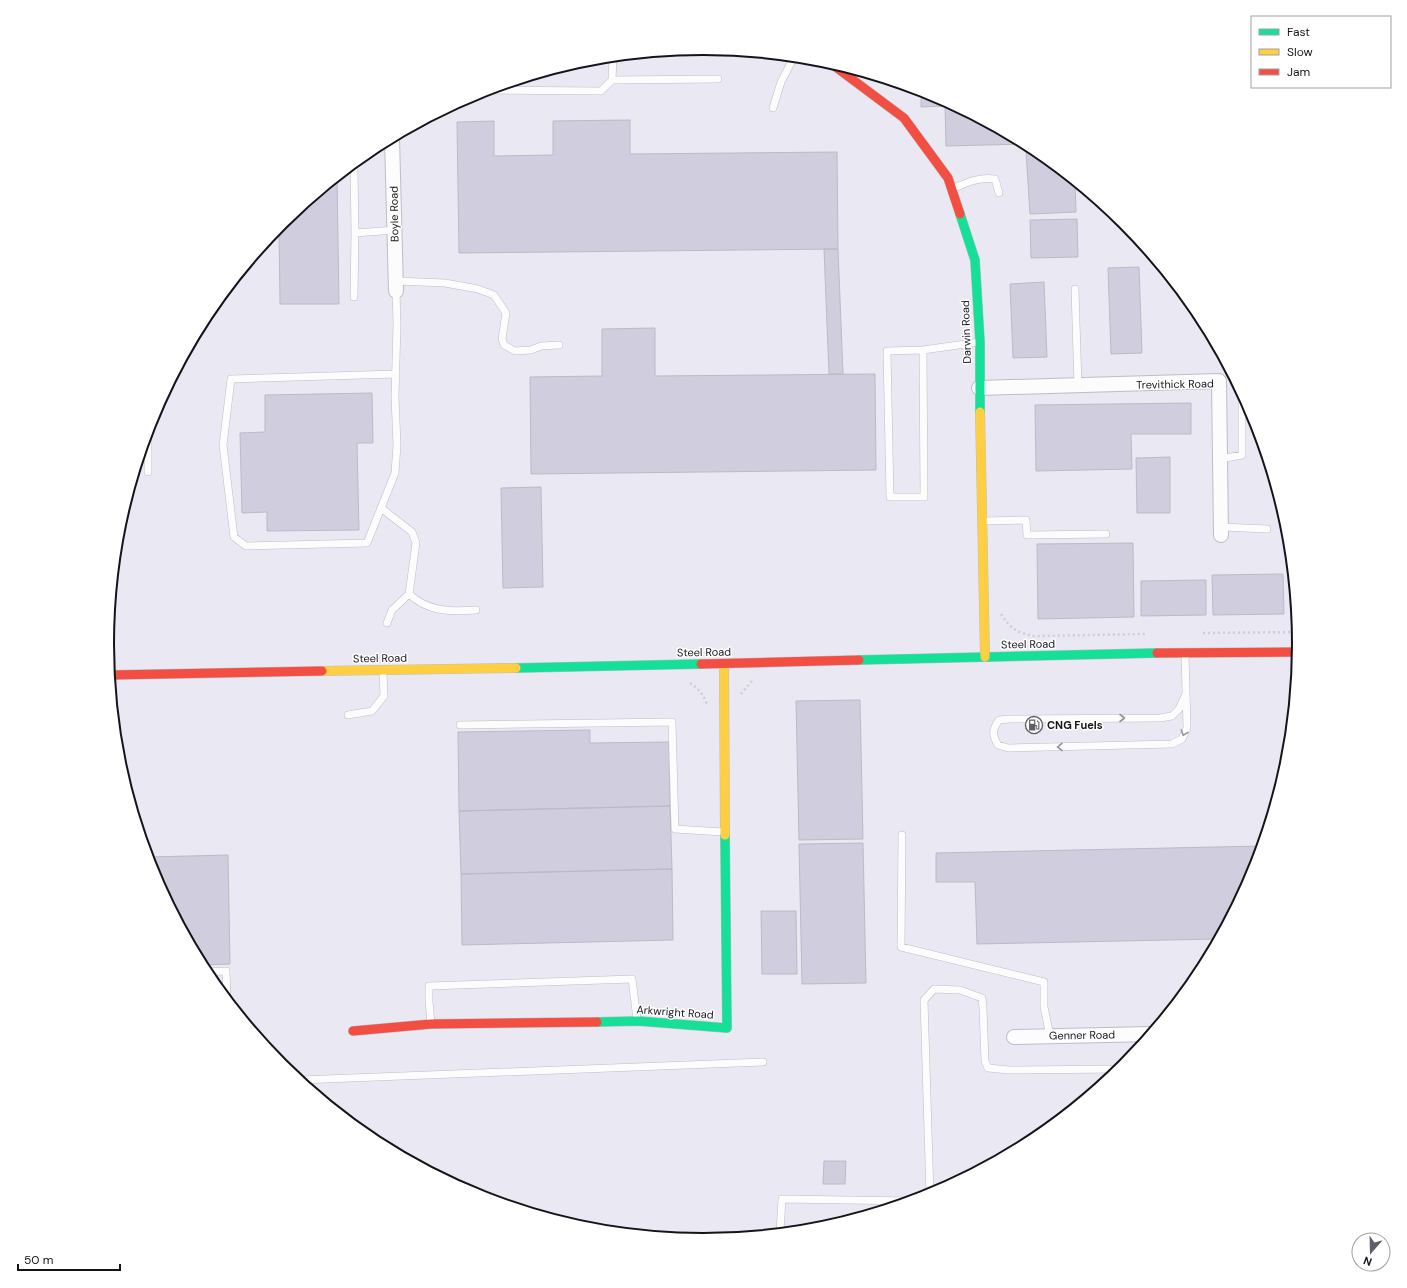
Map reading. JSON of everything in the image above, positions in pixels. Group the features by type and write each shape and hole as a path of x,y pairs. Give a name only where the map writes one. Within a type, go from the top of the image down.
{"street":[{"name":"Darwin Road","path":"843,72 904,118 948,178 975,260 980,342 985,657"},
{"name":"Boyle Road","path":"392,144 396,286"},
{"name":"Trevithick Road","path":"980,388 1218,382 1221,531"},
{"name":"Steel Road","path":"116,674 724,664 1185,652 1292,652"},
{"name":"Arkwright Road","path":"353,1031 431,1024 638,1021 727,1028 724,664"},
{"name":"Genner Road","path":"1014,1037 1144,1034"}],"lane":[{"path":"612,62 612,80"},
{"path":"772,108 781,82 791,62"},
{"path":"503,90 600,91 612,80 718,79"},
{"path":"354,170 354,297"},
{"path":"952,189 967,182 984,178 995,179 999,193"},
{"path":"355,233 395,230"},
{"path":"396,374 232,379 223,445 234,537 246,546 367,543 395,473 397,445 395,397 396,374 396,286 459,285 478,289 494,295 506,313 502,339 504,345 515,351 531,350 542,346 559,345"},
{"path":"1075,289 1078,386"},
{"path":"923,350 924,497 890,497 887,351 923,350 980,342"},
{"path":"1220,459 1242,455 1242,406"},
{"path":"148,449 148,472"},
{"path":"381,508 412,532 416,543 409,594 392,610 387,623"},
{"path":"982,521 1026,520 1027,535 1106,534"},
{"path":"1221,531 1267,529"},
{"path":"409,594 414,599 434,609 452,612 476,610"},
{"path":"1185,652 1187,728 1182,739 1172,744 1008,748 998,745 994,738 993,729 999,720 1160,718 1172,716 1179,709 1186,694"},
{"path":"348,715 372,712 384,696 383,670"},
{"path":"460,725 672,722 675,829 726,832"},
{"path":"902,835 901,947 1044,982 1044,1007 1050,1036"},
{"path":"214,972 226,971 227,989"},
{"path":"431,1024 429,986 632,979 638,1021"},
{"path":"930,1188 924,1000 934,989 960,990 982,998 985,1061 988,1068 1009,1070 1111,1069"},
{"path":"307,1080 763,1062"},
{"path":"780,1228 782,1199 896,1201"}],"path":[{"path":"1000,607 1001,614 1010,627 1029,635 1152,634"},
{"path":"1199,633 1292,632"}],"building":[{"path":"921,97 942,106 921,107"},
{"path":"945,107 1015,144 946,146"},
{"path":"630,120 630,154 837,152 838,249 459,253 457,122 494,121 494,156 553,155 553,121"},
{"path":"1026,151 1075,188 1076,212 1030,214"},
{"path":"337,183 339,304 280,304 279,236 315,201"},
{"path":"1077,219 1078,257 1031,258 1030,220"},
{"path":"824,249 838,249 843,374 829,374"},
{"path":"1139,267 1142,353 1111,354 1108,268"},
{"path":"1044,282 1047,357 1013,358 1010,284"},
{"path":"655,328 655,376 875,374 876,470 531,474 530,377 602,376 602,329"},
{"path":"372,393 373,443 357,443 359,530 267,531 267,512 242,513 240,433 265,432 265,395"},
{"path":"1191,403 1191,434 1131,434 1132,469 1036,471 1035,405"},
{"path":"1170,457 1170,513 1137,513 1136,458"},
{"path":"541,487 543,587 503,588 501,488"},
{"path":"1133,543 1134,617 1038,619 1037,544"},
{"path":"1283,574 1284,614 1213,615 1212,575"},
{"path":"1206,580 1206,615 1141,616 1141,581"},
{"path":"860,700 863,839 799,840 796,701"},
{"path":"590,730 590,743 669,742 670,806 459,811 458,732"},
{"path":"670,806 672,869 461,874 459,811"},
{"path":"863,843 866,983 802,984 799,844"},
{"path":"1256,846 1232,905 1214,939 977,944 975,882 936,882 936,853"},
{"path":"228,855 230,964 210,965 175,905 155,857"},
{"path":"672,869 673,940 462,945 461,874"},
{"path":"761,911 796,911 797,974 762,974"},
{"path":"824,1161 846,1161 845,1184 823,1184"}],"traffic: fast":[{"path":"960,214 975,260 980,342 980,412"},
{"path":"859,660 1157,653"},
{"path":"516,668 701,664"},
{"path":"597,1022 638,1021 727,1028 725,835"}],"traffic: slow":[{"path":"980,412 985,657"},
{"path":"724,664 725,835"},
{"path":"322,671 516,668"}],"traffic: jam":[{"path":"842,72 904,118 948,178 960,214"},
{"path":"1157,653 1292,652"},
{"path":"701,664 859,660"},
{"path":"116,675 322,671"},
{"path":"353,1031 431,1024 597,1022"}],"place":[{"name":"CNG Fuels","path":"1034,725"}]}
